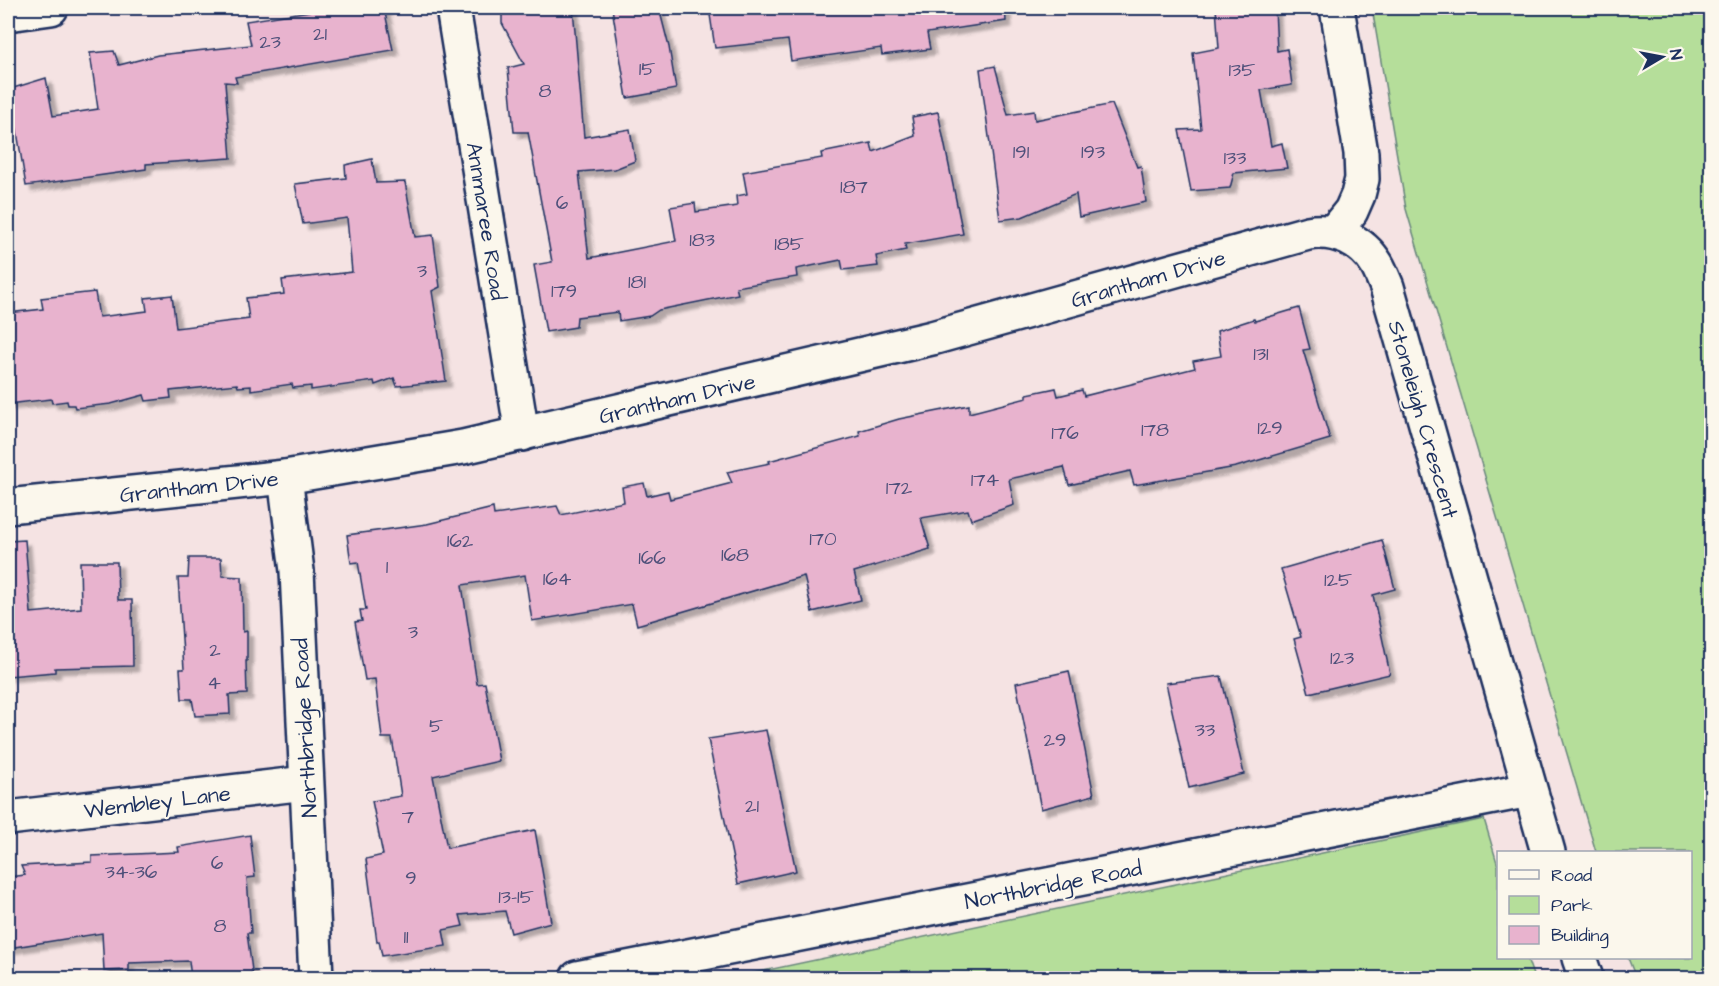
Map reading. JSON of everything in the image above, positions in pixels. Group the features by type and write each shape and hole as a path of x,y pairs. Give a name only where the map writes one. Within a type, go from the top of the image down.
{"street":[{"path":"8,14 51,8"},
{"name":"Annmaree Road","path":"453,8 522,434"},
{"path":"1334,232 1351,211 1362,179 1361,153 1336,8"},
{"name":"Grantham Drive","path":"8,506 285,477 463,447 932,338 1308,233 1334,232"},
{"name":"Stoneleigh Crescent","path":"1334,232 1360,246 1377,265 1387,287 1548,851"},
{"name":"Northbridge Road","path":"285,477 297,571 316,978"},
{"name":"Wembley Lane","path":"8,818 306,783"},
{"name":"Northbridge Road","path":"577,978 1529,790"},
{"path":"1581,959 1586,978"}],"green space":[{"path":"1372,8 1711,8 1711,978 1636,978 1628,959 1692,959 1692,851 1596,851 1406,209"},
{"path":"1484,819 1497,863 1497,959 1527,959 1534,978 730,978"}],"building":[{"path":"329,8 384,8 393,50 235,77 237,83 225,82 231,158 146,164 146,169 26,186 10,89 46,78 53,116 98,109 90,53 114,51 119,65 158,55 251,45 246,21"},
{"path":"502,8 573,8 584,137 630,129 635,161 615,169 579,172 589,258 676,241 670,207 695,203 696,212 737,206 736,196 747,194 743,172 822,158 821,153 871,143 873,152 915,136 912,117 938,112 963,234 905,244 906,250 876,256 878,266 843,270 841,260 796,269 797,277 736,287 738,294 659,310 650,316 619,321 618,312 577,317 576,327 546,332 534,265 552,262 528,132 514,132 508,68 524,64 502,23"},
{"path":"612,8 659,8 676,89 627,98"},
{"path":"709,8 1005,8 1006,21 927,33 930,49 882,55 881,48 791,61 788,40 715,48"},
{"path":"1216,8 1275,8 1277,51 1287,49 1292,85 1261,90 1271,146 1282,143 1287,168 1234,173 1230,188 1191,191 1179,130 1201,129 1193,53 1219,48"},
{"path":"995,66 1008,115 1034,111 1035,120 1112,104 1137,167 1141,166 1146,202 1079,217 1076,194 1022,217 1000,220 980,69"},
{"path":"372,159 376,183 405,182 415,237 433,235 440,287 432,291 446,381 397,386 394,378 375,385 374,381 311,390 311,386 293,388 292,384 251,390 251,386 238,387 237,384 170,391 171,398 146,401 144,395 111,404 75,408 74,405 68,405 67,401 52,403 51,399 8,404 8,313 43,309 41,298 95,292 99,317 147,311 145,298 172,295 176,328 249,319 246,298 284,294 282,280 352,272 347,218 303,224 295,184 346,178 345,165"},
{"path":"1299,308 1310,349 1303,350 1330,439 1236,467 1134,485 1130,471 1069,485 1064,467 1009,479 1014,505 971,520 968,510 921,518 930,549 854,572 861,600 812,612 804,576 637,625 632,604 532,621 525,575 462,585 477,684 485,683 499,761 433,776 447,848 535,830 551,922 511,933 505,911 460,915 463,926 443,930 446,946 382,956 379,941 377,942 366,859 383,855 372,801 401,796 392,738 382,738 375,679 365,680 355,622 362,621 360,610 366,610 358,562 351,563 347,535 427,524 493,508 494,515 557,506 561,515 624,502 622,487 644,483 647,496 668,491 670,499 732,483 727,472 770,463 769,461 860,436 859,431 899,419 969,405 969,413 1027,398 1027,394 1056,388 1058,396 1082,390 1084,396 1195,368 1193,361 1221,356 1217,331"},
{"path":"25,540 31,613 81,608 80,562 117,562 118,600 132,600 133,666 55,668 55,672 8,676 8,541"},
{"path":"1382,540 1395,589 1373,595 1390,674 1309,693 1294,639 1301,637 1281,569"},
{"path":"189,558 221,558 222,576 242,577 243,632 247,631 247,694 229,695 230,714 195,716 192,699 182,699 180,669 184,669 178,578 188,578"},
{"path":"1069,671 1094,795 1041,809 1016,683"},
{"path":"1221,676 1244,774 1189,788 1166,683"},
{"path":"766,730 796,871 738,884 708,739"},
{"path":"250,835 255,877 247,878 251,933 247,933 253,978 191,978 189,961 129,963 129,970 104,971 102,933 8,948 8,877 25,875 21,866 92,862 92,856 179,852 178,847"}]}
